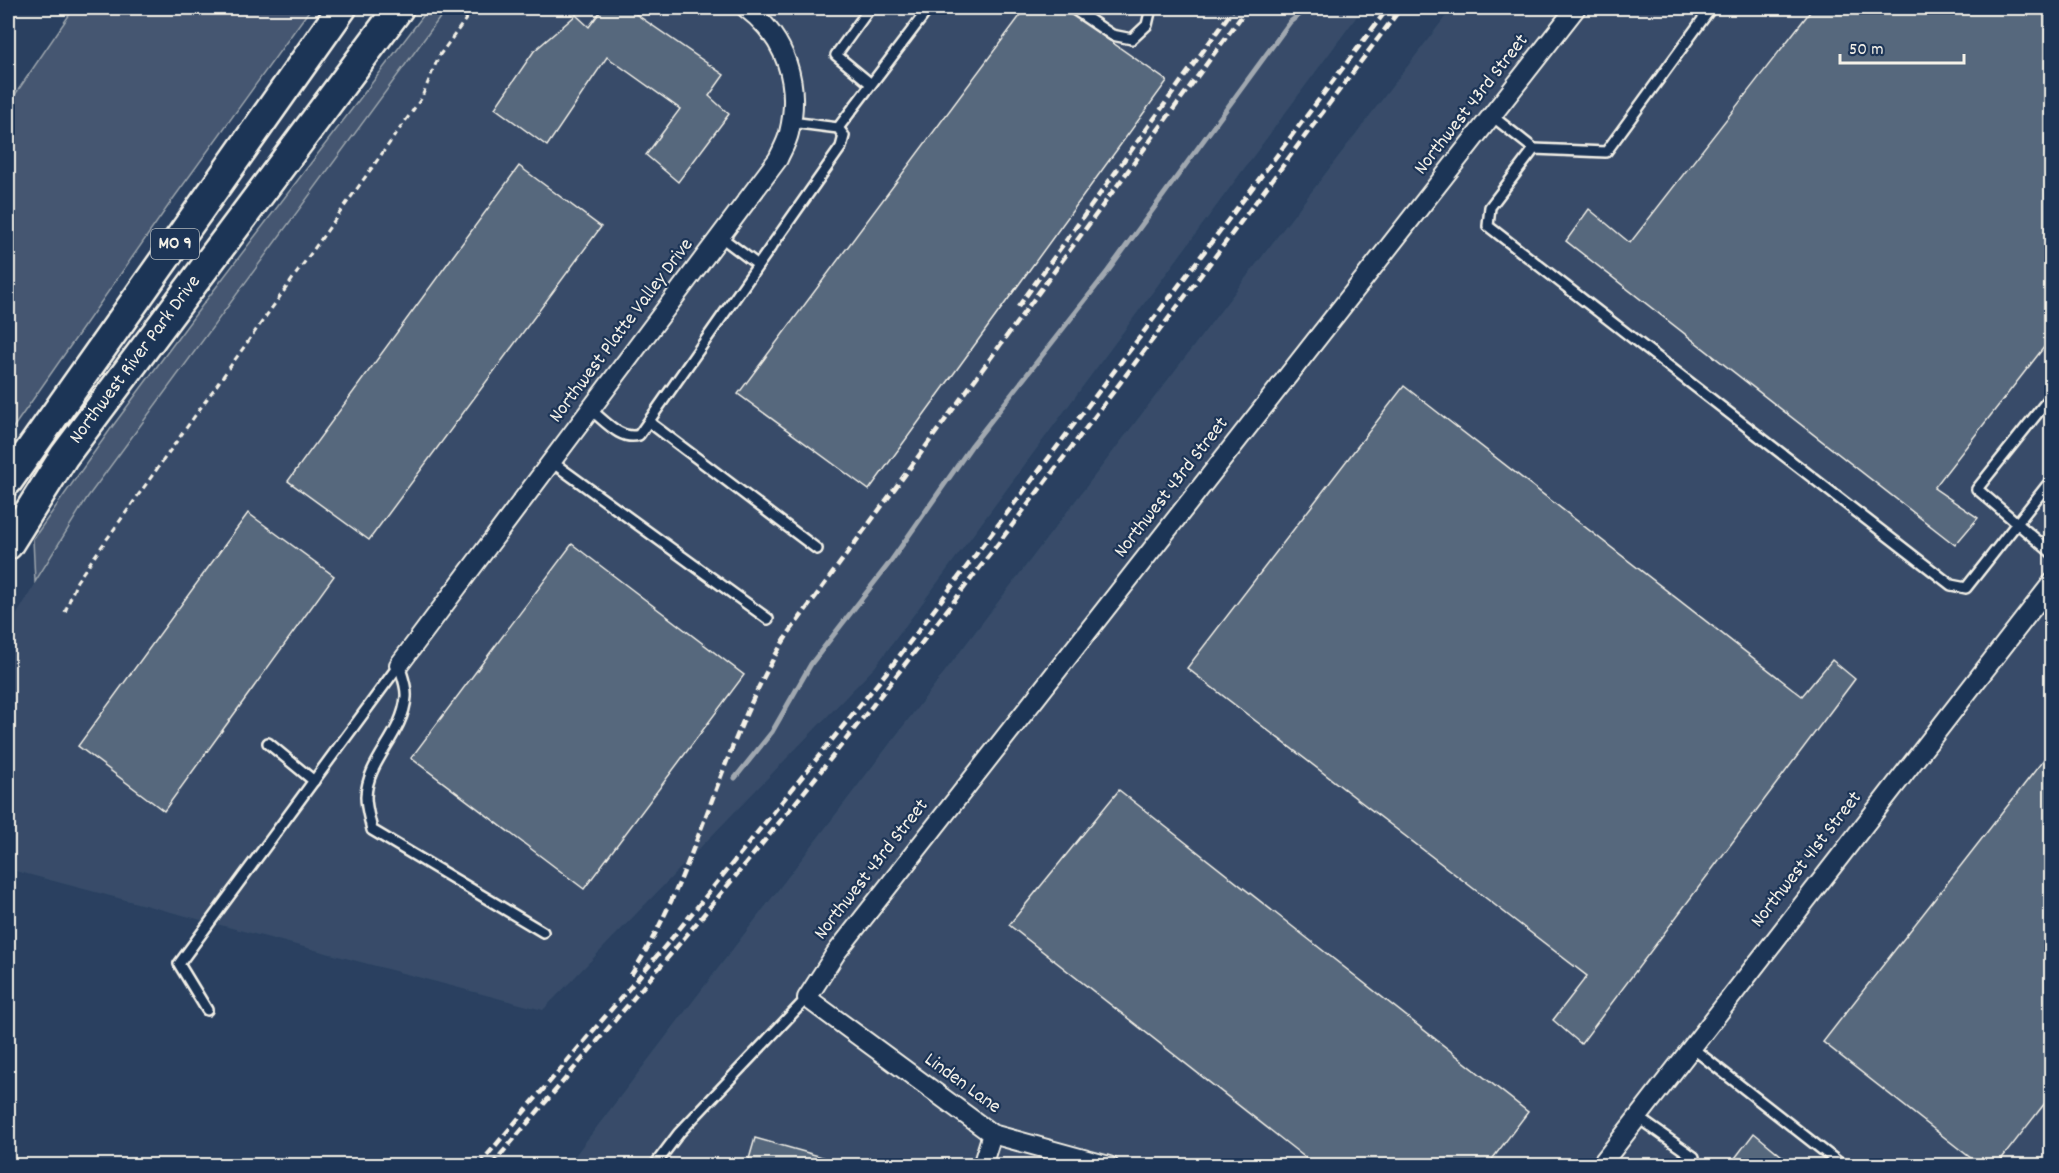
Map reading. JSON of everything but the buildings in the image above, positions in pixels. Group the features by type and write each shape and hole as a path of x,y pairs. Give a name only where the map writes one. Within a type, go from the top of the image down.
{"main road":[{"name":"Northwest River Park Drive","path":"8,481 342,8"},
{"name":"Northwest River Park Drive","path":"8,545 64,456 399,8"}],"street":[{"name":"Northwest Platte Valley Drive","path":"399,665 778,159 789,134 791,122 793,88 788,60 774,35 746,8"},
{"name":"Northwest 43rd Street","path":"807,998 836,953 1576,8"},
{"name":"Northwest 41st Street","path":"1600,1166 2052,583"},
{"name":"Linden Lane","path":"807,998 992,1134 1109,1166"},
{"path":"982,1166 992,1134"}],"lane":[{"path":"870,8 836,55 871,84"},
{"path":"838,128 929,8"},
{"path":"1072,8 1112,35 1132,39 1147,25 1151,8"},
{"path":"1492,116 1534,149 1606,152 1711,8"},
{"path":"591,410 624,436 632,438 639,435 841,147 844,136 838,128 791,122"},
{"path":"1534,149 1490,207 1488,226 1951,585 1966,588 2052,479"},
{"path":"721,237 758,266"},
{"path":"2052,395 1977,489 2052,553"},
{"path":"649,422 817,549"},
{"path":"552,462 768,619"},
{"path":"207,1010 179,964 399,665"},
{"path":"399,665 406,696 398,728 369,780 366,798 372,830 543,932"},
{"path":"268,743 314,781"},
{"path":"654,1166 679,1134 807,998"},
{"path":"1691,1047 1843,1166"},
{"path":"1637,1117 1694,1157 1688,1166"}],"path":[{"path":"65,612 77,581 421,99 439,56 474,8"}],"shaded area":[{"path":"74,8 311,8 173,199 8,435 8,105"},
{"path":"429,8 447,8 87,498 35,582 33,539 201,307"},
{"path":"447,8 1363,8 875,667 543,1010 8,869 8,629 87,498"},
{"path":"1452,8 2051,8 2051,1165 567,1166"}],"waterway":[{"path":"735,778 772,732 811,664 891,561 972,445 1108,271 1290,22 1308,8"}],"railway":[{"path":"478,1166 672,938 894,663 1388,8"},
{"path":"491,1166 718,897 851,733 1060,463 1401,8"},
{"path":"1018,307 1232,11"},
{"path":"631,975 655,934 675,892 745,717 788,634 1241,17"}]}
